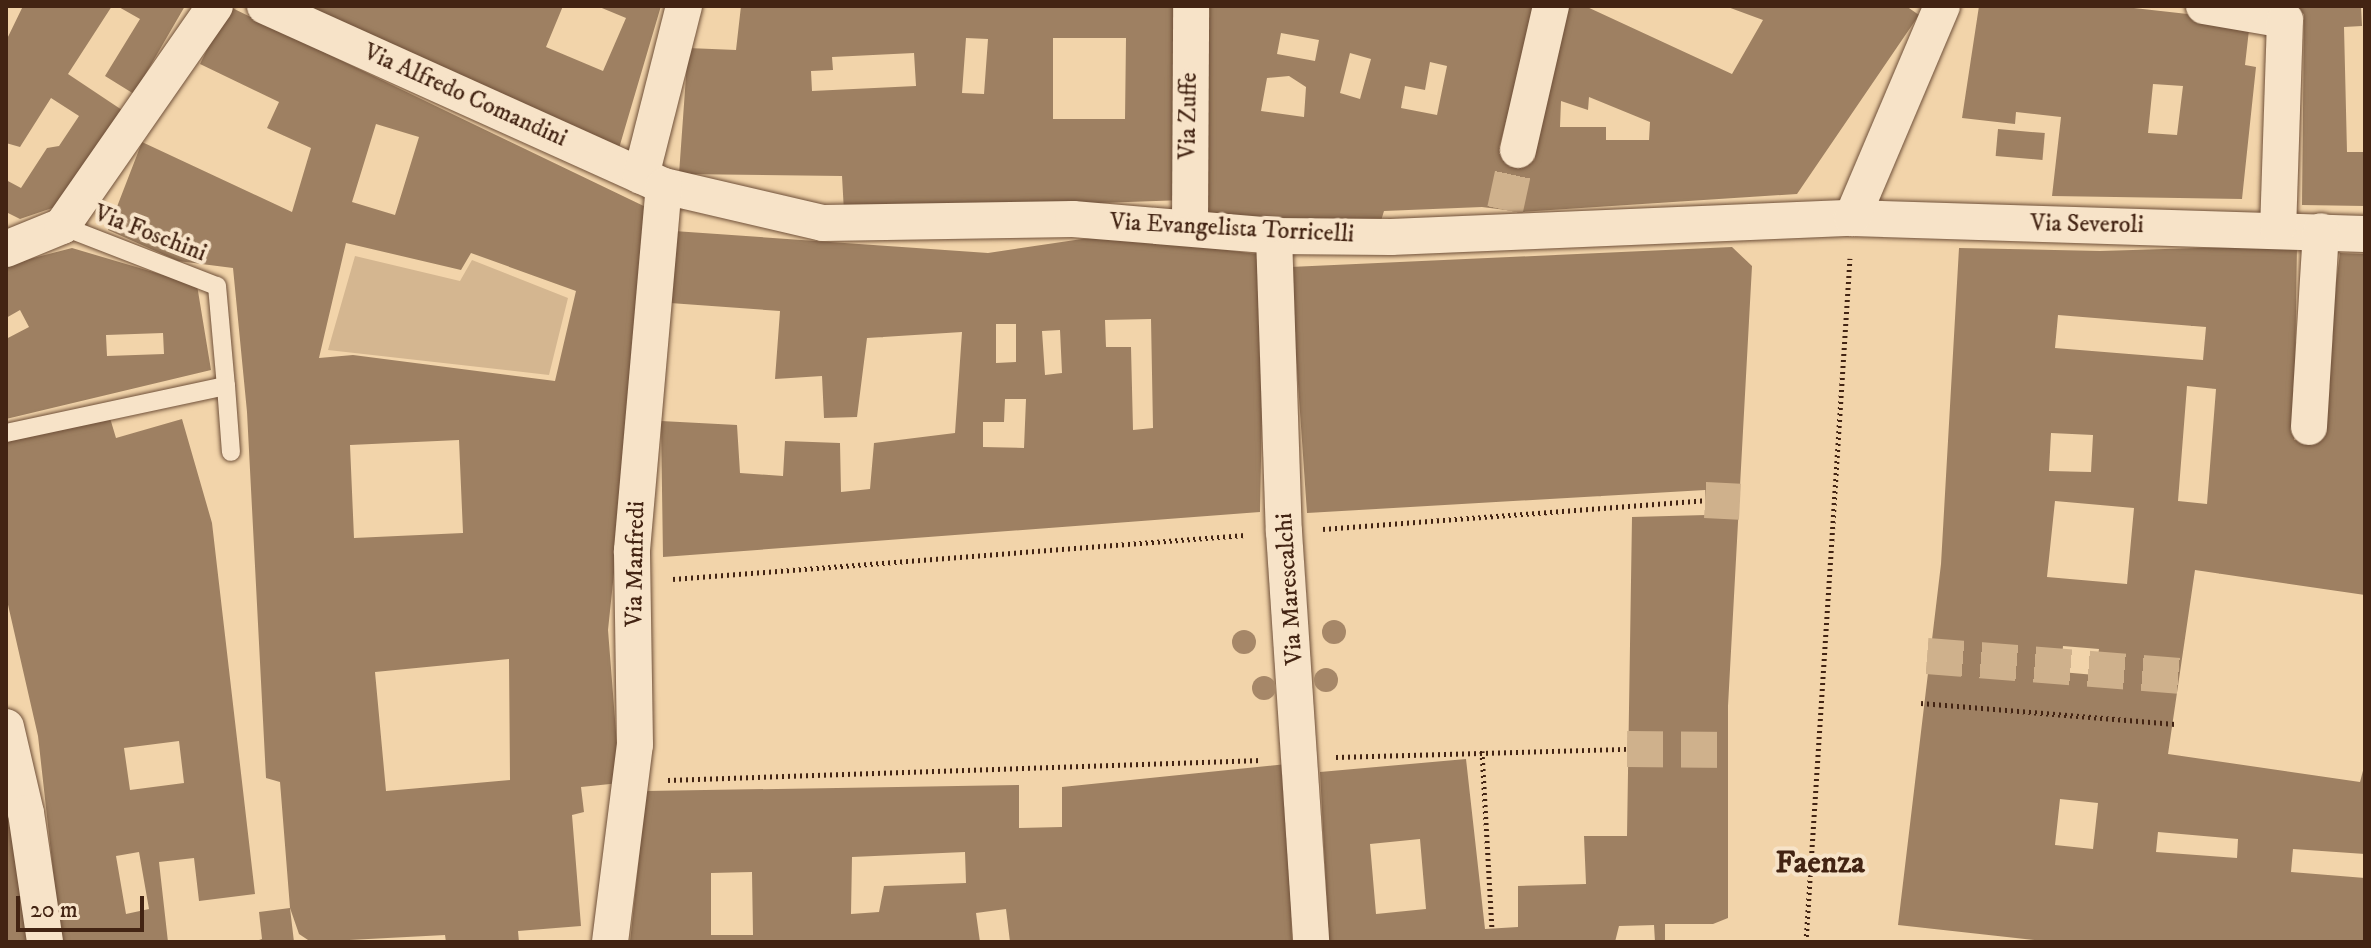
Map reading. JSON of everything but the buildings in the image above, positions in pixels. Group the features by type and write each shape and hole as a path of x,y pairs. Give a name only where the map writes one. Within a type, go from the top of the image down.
{"street":[{"path":"6,249 62,226 215,6"},
{"name":"Via Alfredo Comandini","path":"265,6 652,181"},
{"name":"Via Manfredi","path":"610,942 631,782 636,661 632,582 652,181 684,6"},
{"name":"Via Zuffe","path":"1190,227 1191,6"},
{"path":"1518,150 1551,6"},
{"path":"1852,218 1942,6"},
{"path":"2204,6 2285,20 2278,227"},
{"name":"Via Evangelista Torricelli","path":"652,181 823,223 1073,219 1274,236 1503,221 1852,218"},
{"name":"Via Severoli","path":"1852,218 2278,227 2365,234"},
{"path":"2309,427 2321,231"},
{"name":"Via Marescalchi","path":"1274,236 1284,532 1302,759 1311,942"},
{"path":"6,727 26,813 45,942"}],"lane":[{"name":"Via Foschini","path":"62,226 217,286 231,452"},
{"path":"6,433 226,386"}],"path":[{"path":"1806,942 1852,218"},
{"path":"632,582 1705,500"},
{"path":"1921,703 2175,724"},
{"path":"631,782 1482,751 1627,749"},
{"path":"1482,751 1492,929"}],"shaded area":[{"path":"355,256 460,281 472,260 568,298 549,375 328,350"}],"tunnel":[{"path":"1505,210 1518,150"},
{"path":"1705,500 1740,502"},
{"path":"1927,656 2182,676"},
{"path":"1627,749 1732,750"}],"district":[{"name":"Faenza","path":"1820,863"}]}
